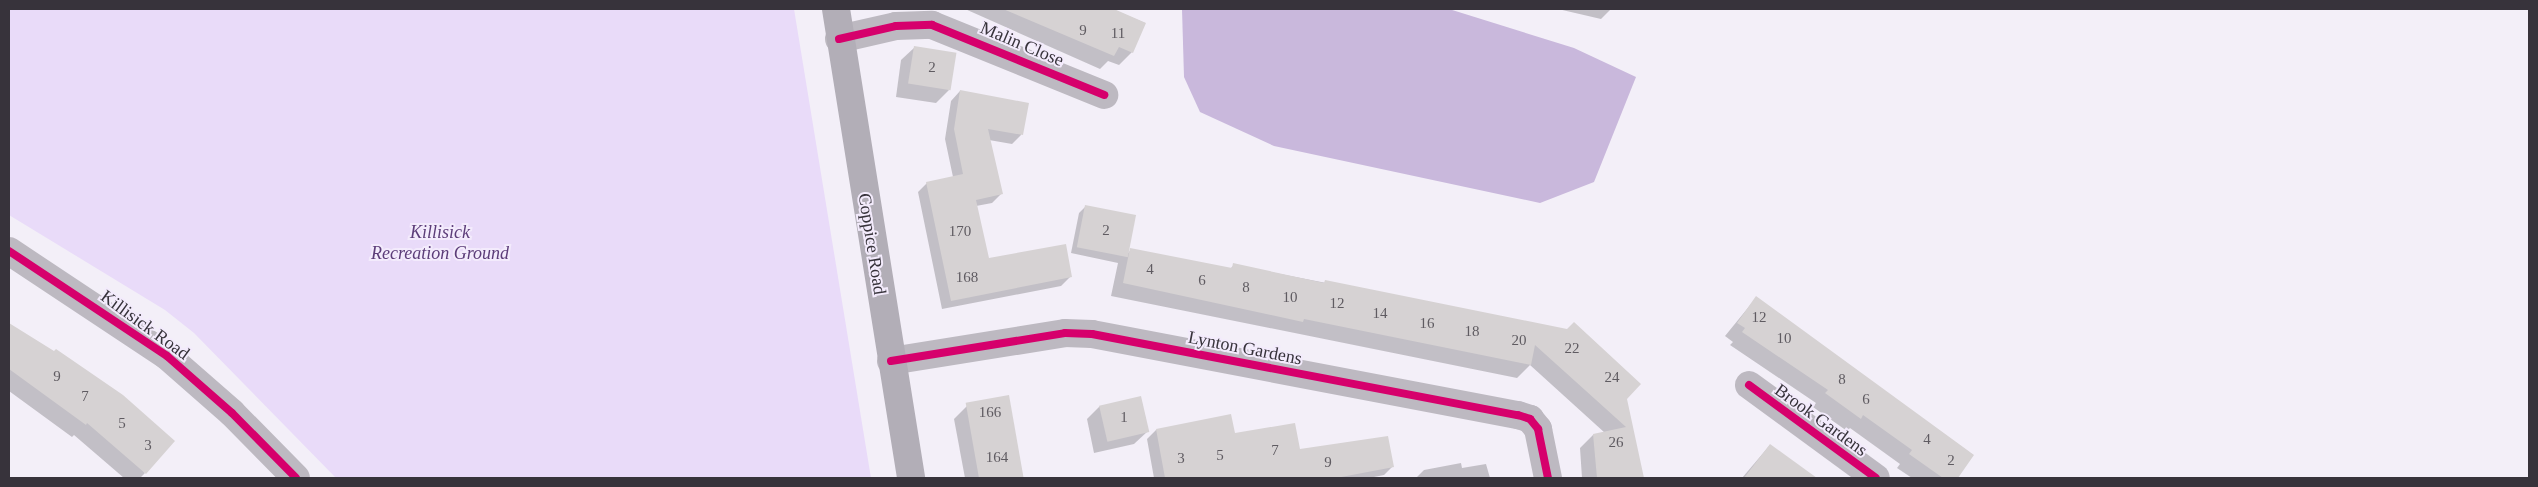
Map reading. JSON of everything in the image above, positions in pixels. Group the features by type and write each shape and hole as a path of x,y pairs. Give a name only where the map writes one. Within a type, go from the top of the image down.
{"street":[{"name":"Coppice Road","path":"836,9 839,39 910,478"},
{"name":"Malin Close","path":"839,39 896,26 932,25 1104,94"},
{"name":"Killisick Road","path":"9,251 167,356 232,413 296,478"},
{"name":"Lynton Gardens","path":"891,361 1065,333 1102,336 1518,414 1530,419 1538,429 1548,478"},
{"name":"Brook Gardens","path":"1749,386 1876,478"}],"green space":[{"name":"Killisick Recreation Ground","path":"9,9 794,9 871,478 336,478 194,333 165,310 9,215"}],"shaded area":[{"path":"1182,9 1449,9 1574,48 1636,77 1594,182 1540,203 1274,146 1200,112 1184,77"}],"building":[{"path":"1003,9 1114,9 1146,23 1133,53 1119,47 1114,56"},
{"path":"914,46 956,53 951,90 908,84"},
{"path":"960,90 1029,103 1023,135 988,129 1003,194 976,200 989,258 1066,244 1072,277 951,301 926,182 963,174 954,129"},
{"path":"1085,205 1136,215 1128,257 1077,247"},
{"path":"1130,248 1232,268 1233,263 1324,283 1325,280 1567,329 1574,322 1641,384 1627,399 1644,478 1597,478 1593,434 1626,427 1535,345 1531,365 1304,319 1303,322 1123,283"},
{"path":"1756,296 1974,455 1958,478 1943,478 1909,454 1912,450 1863,415 1861,419 1825,393 1828,390 1742,332 1745,328 1737,323"},
{"path":"9,323 54,351 56,349 123,395 175,441 146,474 87,423 86,425 9,369"},
{"path":"1009,395 1024,478 979,478 966,403"},
{"path":"1141,396 1149,432 1107,442 1099,406"},
{"path":"1231,414 1235,433 1295,423 1300,449 1388,436 1394,467 1336,478 1165,478 1156,429"},
{"path":"1770,444 1817,478 1744,478"}],"cycle path":[{"path":"839,39 896,26 932,25 1104,95"},
{"path":"9,251 167,356 232,413 296,478"},
{"path":"891,361 1065,333 1092,334 1518,415 1530,419 1538,429 1548,478"},
{"path":"1749,385 1876,478"}]}
